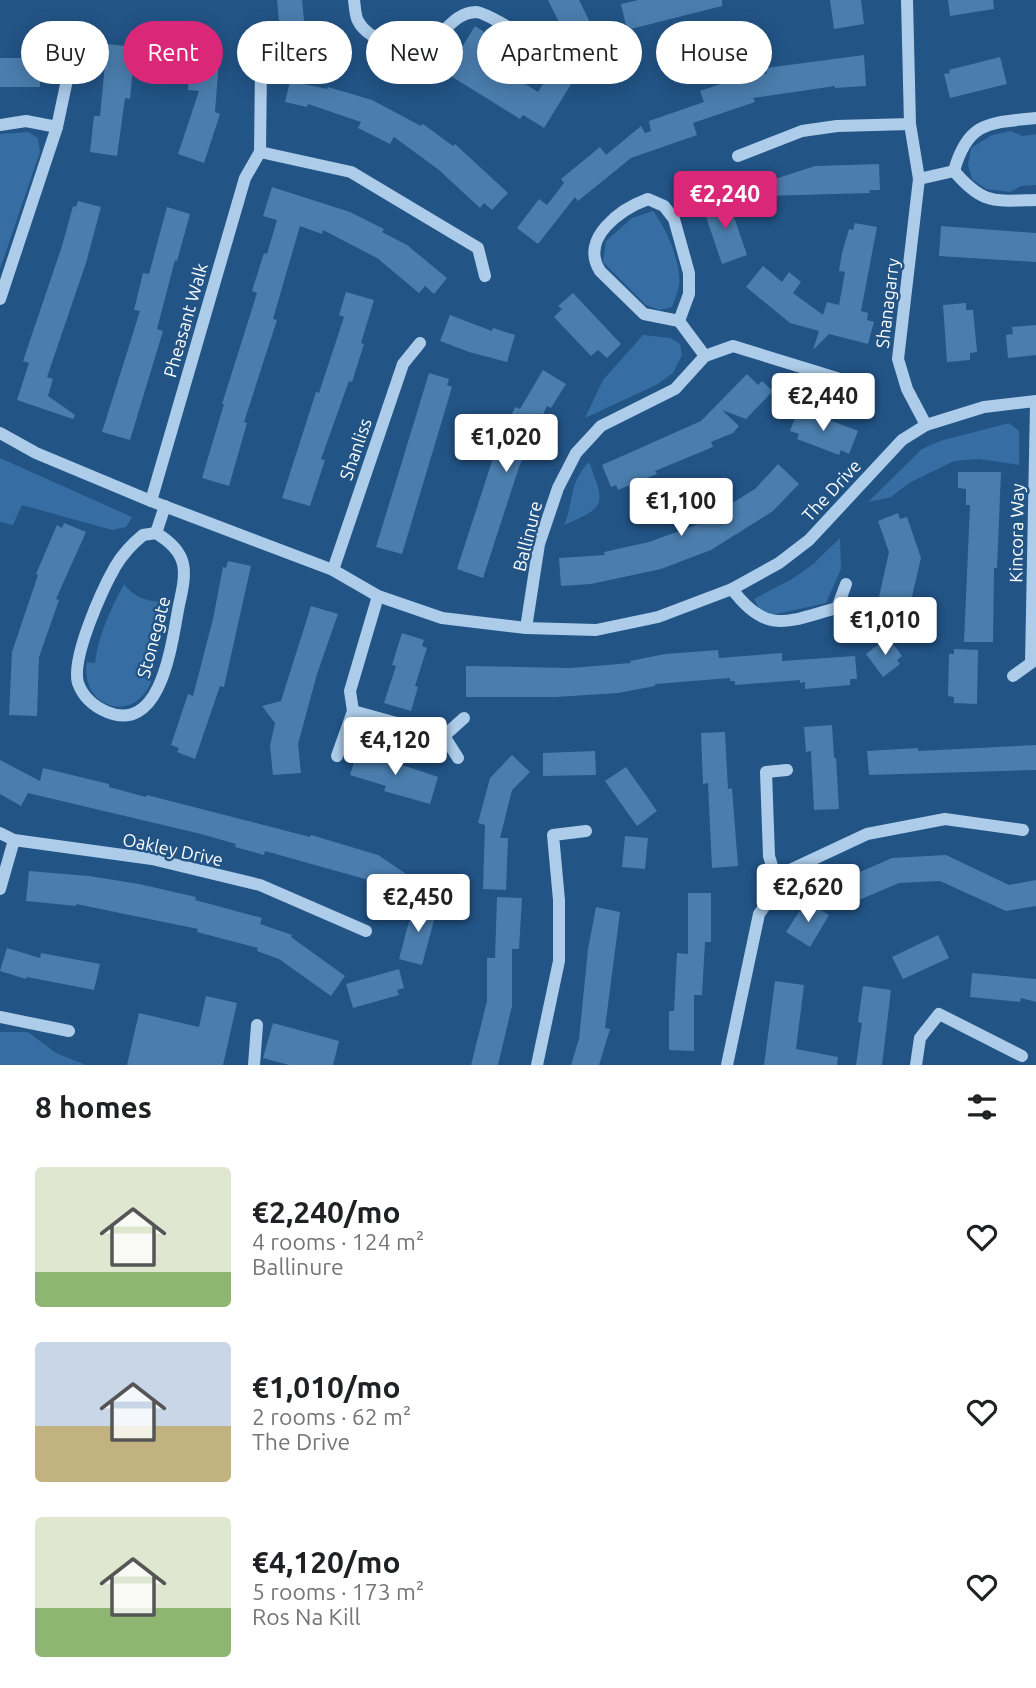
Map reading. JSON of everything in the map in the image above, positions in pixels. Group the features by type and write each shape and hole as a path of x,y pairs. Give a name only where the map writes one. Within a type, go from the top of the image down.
{"street":[{"path":"354,0 358,21 370,34 394,45 422,45 460,15 480,11 497,21"},
{"name":"Shanagarry","path":"907,0 910,124 919,179 898,359 907,389 926,425"},
{"path":"0,299 57,127 66,84"},
{"name":"Pheasant Walk","path":"150,501 245,178 260,152 261,84"},
{"path":"954,171 960,149 973,132 999,122 1036,118"},
{"path":"0,125 26,121 57,127"},
{"path":"738,156 802,131 837,126 910,124"},
{"path":"260,152 351,172 478,248 485,276"},
{"path":"919,179 954,171"},
{"path":"954,171 969,189 983,197 1001,201 1036,200"},
{"path":"680,321 689,294 689,273 674,219 664,206 648,199 628,207 610,222 598,236 595,247 595,262 600,271 644,314 680,321 705,356 733,346 853,383"},
{"name":"Shanliss","path":"332,570 403,364 420,343"},
{"name":"Ballinure","path":"526,628 539,544 558,488 576,453 601,426 674,389 705,356"},
{"name":"The Drive","path":"0,433 36,453 150,501 332,570 378,596 442,618 526,628 596,630 658,617 732,589 779,563 809,540 902,440 926,425 984,407 1036,402"},
{"name":"Kincora Way","path":"1013,677 1033,665 1036,402"},
{"path":"156,533 165,506"},
{"name":"Stonegate","path":"156,533 171,542 183,559 185,580 163,681 152,699 138,713 108,713 87,700 78,681 79,664 90,619 116,566 143,535 156,533"},
{"path":"837,608 846,584"},
{"path":"732,589 745,607 761,618 777,622 837,608 860,619"},
{"path":"337,756 352,711 350,691 378,596"},
{"path":"352,711 444,736 458,758"},
{"path":"444,736 464,718"},
{"path":"778,886 769,856 766,772 787,770"},
{"path":"727,1065 758,914 790,870 867,834 945,819 1023,830"},
{"path":"537,1065 559,961 559,900 553,835 586,831"},
{"name":"Oakley Drive","path":"0,833 14,840 152,859 260,885 366,931"},
{"path":"0,889 14,840"},
{"path":"916,1065 920,1038 939,1014 1022,1056"},
{"path":"0,1017 69,1031"},
{"path":"254,1065 257,1025"}],"shaded area":[{"path":"1011,131 1022,136 1036,134 1036,185 1021,186 1010,192 986,189 972,179 968,165 971,148 992,135"},
{"path":"28,132 38,138 40,152 0,269 0,134"},
{"path":"653,211 670,241 679,278 672,307 660,310 646,305 603,262 606,241 632,218"},
{"path":"643,335 670,338 680,344 682,355 673,373 656,385 585,418 603,380"},
{"path":"1009,423 1019,431 1019,465 979,459 954,461 909,483 891,497 868,502 922,449 940,441"},
{"path":"0,458 132,517 126,527 112,530 22,505 13,525 0,522"},
{"path":"589,462 598,487 599,502 588,513 564,525 575,485"},
{"path":"840,538 841,569 826,603 772,615 759,609 754,599 812,565"},
{"path":"124,584 142,598 165,602 147,675 151,682 143,696 132,704 121,707 109,705 91,690 87,677 87,662 95,663 106,622"},
{"path":"0,1032 28,1032 56,1053 86,1065 0,1065"}],"building":[{"path":"277,0 302,0 304,21 279,21"},
{"path":"548,0 579,0 589,21 558,21"},
{"path":"638,0 722,0 722,6 642,26 642,21 625,21 621,4"},
{"path":"830,0 861,0 864,24 834,29"},
{"path":"948,0 993,0 994,9 950,16"},
{"path":"475,26 477,27 477,84 525,84 538,92 543,84 571,84 544,128 523,115 520,119 463,84 463,45"},
{"path":"109,44 123,46 123,84 131,84 130,99 125,98 117,156 90,152 94,116 100,116 103,84 109,84"},
{"path":"864,55 866,86 835,86 753,98 755,102 693,123 697,135 631,158 578,201 575,197 538,244 517,228 539,199 547,205 564,183 561,179 600,147 606,155 641,126 645,133 651,131 649,121 704,102 700,91 720,84 772,84 772,67"},
{"path":"1000,57 1007,84 950,98 944,74 950,73 949,70"},
{"path":"0,58 21,58 21,84 40,84 40,87 0,87"},
{"path":"188,84 217,84 215,112 220,114 204,163 178,154 199,91 188,90"},
{"path":"289,84 328,87 372,100 421,126 423,124 453,146 455,144 508,193 492,210 484,203 480,208 439,170 394,137 390,144 358,128 361,122 308,104 307,107 285,102"},
{"path":"879,164 880,190 869,190 870,193 764,196 760,184 815,166"},
{"path":"272,187 350,212 384,229 382,232 407,245 447,278 434,294 425,286 419,293 377,258 323,230 322,234 300,226 273,319 277,320 244,422 247,423 229,486 202,478 257,293 252,291 277,220 263,216"},
{"path":"722,199 723,203 729,202 747,255 722,264 702,205"},
{"path":"78,201 101,207 86,263 47,377 53,379 48,396 75,415 73,419 17,400 29,363 23,361 73,206 76,207"},
{"path":"167,207 190,214 157,329 163,331 130,440 102,432 140,311 134,310 143,273 149,274"},
{"path":"855,223 877,227 861,311 868,313 867,320 874,322 868,344 829,334 813,350 819,331 790,323 746,287 763,266 782,282 789,272 801,282 793,293 823,315 827,302 839,305 845,272 839,271 842,253 849,229 853,230"},
{"path":"941,226 1036,233 1036,262 939,256"},
{"path":"346,292 374,300 361,343 364,344 321,459 325,460 310,506 282,498 316,392 319,393 344,317 339,315"},
{"path":"573,293 621,344 607,358 598,350 591,356 554,317 562,309 558,306"},
{"path":"966,303 966,310 973,310 977,352 970,353 970,360 947,362 943,305"},
{"path":"450,315 492,331 493,328 515,335 507,362 440,341"},
{"path":"1036,325 1036,355 1008,358 1006,335 1013,334 1012,327"},
{"path":"543,370 566,384 551,408 547,406 519,467 483,578 457,569 494,455 515,407 520,409"},
{"path":"429,373 449,379 447,385 452,387 402,554 376,547"},
{"path":"747,374 758,385 762,381 773,391 746,419 722,410 739,426 733,433 711,442 713,447 655,471 657,474 618,490 616,485 611,487 602,465 701,421"},
{"path":"799,408 858,431 849,454 841,450 839,455 797,439 799,434 790,431"},
{"path":"778,464 799,484 773,511 711,550 661,569 591,584 561,586 559,558 605,555 604,552 649,542 715,518 713,515 755,489"},
{"path":"958,472 1001,472 997,568 994,568 993,642 964,642 970,505 966,505 966,489 958,488"},
{"path":"898,513 900,519 907,517 921,558 906,622 875,615 889,552 878,521"},
{"path":"64,523 86,532 56,599 59,600 39,657 37,716 9,715 12,652 38,575 36,574 57,525 62,528"},
{"path":"228,561 251,566 224,687 220,686 195,759 177,752 179,748 171,745 188,694 193,696 223,567 226,568"},
{"path":"311,606 338,614 317,674 298,744 301,773 273,775 270,746 275,723 262,706 281,701"},
{"path":"402,633 424,640 422,646 427,648 415,686 418,687 411,711 384,703 396,666 392,665"},
{"path":"888,637 902,656 897,660 900,664 883,677 866,654"},
{"path":"954,649 978,650 977,704 954,703 954,697 948,696 949,654 954,654"},
{"path":"718,650 719,658 782,653 782,661 855,656 857,679 850,679 850,685 805,689 805,682 800,683 800,680 735,685 735,681 730,681 730,678 655,684 618,693 556,697 466,697 466,666 570,668 631,663 630,661 665,654"},
{"path":"832,725 839,809 814,810 811,751 806,752 804,727"},
{"path":"725,732 728,789 732,788 738,866 712,868 708,783 703,784 701,733"},
{"path":"1036,745 1036,770 869,775 867,751"},
{"path":"358,750 438,777 430,804 384,791 386,786 350,775"},
{"path":"595,751 596,775 543,776 543,753"},
{"path":"512,755 530,772 512,790 500,838 508,838 506,890 483,889 485,825 478,823 490,778"},
{"path":"0,760 40,781 43,768 109,784 109,787 146,797 147,795 310,837 311,835 378,855 421,884 407,907 365,879 265,851 264,855 201,834 28,793 21,806 0,794"},
{"path":"626,767 657,811 637,826 605,781"},
{"path":"625,836 648,838 645,869 622,867"},
{"path":"946,855 1009,885 1036,880 1036,906 1006,911 940,881 899,883 838,909 828,886 892,858"},
{"path":"29,871 139,884 196,897 195,900 262,918 260,924 292,935 291,937 345,976 331,996 279,959 257,951 258,948 197,932 198,929 76,904 26,901"},
{"path":"688,893 711,893 711,942 705,942 702,995 694,995 694,1051 669,1050 669,1011 674,1011 677,953 688,954"},
{"path":"497,897 522,898 519,949 512,949 512,1006 498,1065 471,1065 487,1001 487,958 495,958"},
{"path":"806,901 829,915 810,947 786,932"},
{"path":"414,903 437,909 422,965 399,959"},
{"path":"596,907 620,912 605,1028 610,1029 599,1065 571,1065 579,1039 588,949"},
{"path":"938,935 949,958 903,979 892,957"},
{"path":"7,948 40,958 41,953 100,964 94,990 27,977 26,979 0,971"},
{"path":"399,969 404,988 397,990 399,995 353,1008 346,984"},
{"path":"972,973 1036,979 1036,1002 1021,998 1020,1002 970,997"},
{"path":"775,981 804,985 796,1049 838,1057 837,1065 764,1065"},
{"path":"863,986 891,990 882,1065 856,1065 862,1023 858,1022"},
{"path":"206,996 237,1003 223,1065 127,1065 139,1013 199,1027"},
{"path":"273,1023 339,1041 333,1065 289,1065 263,1058"}]}
